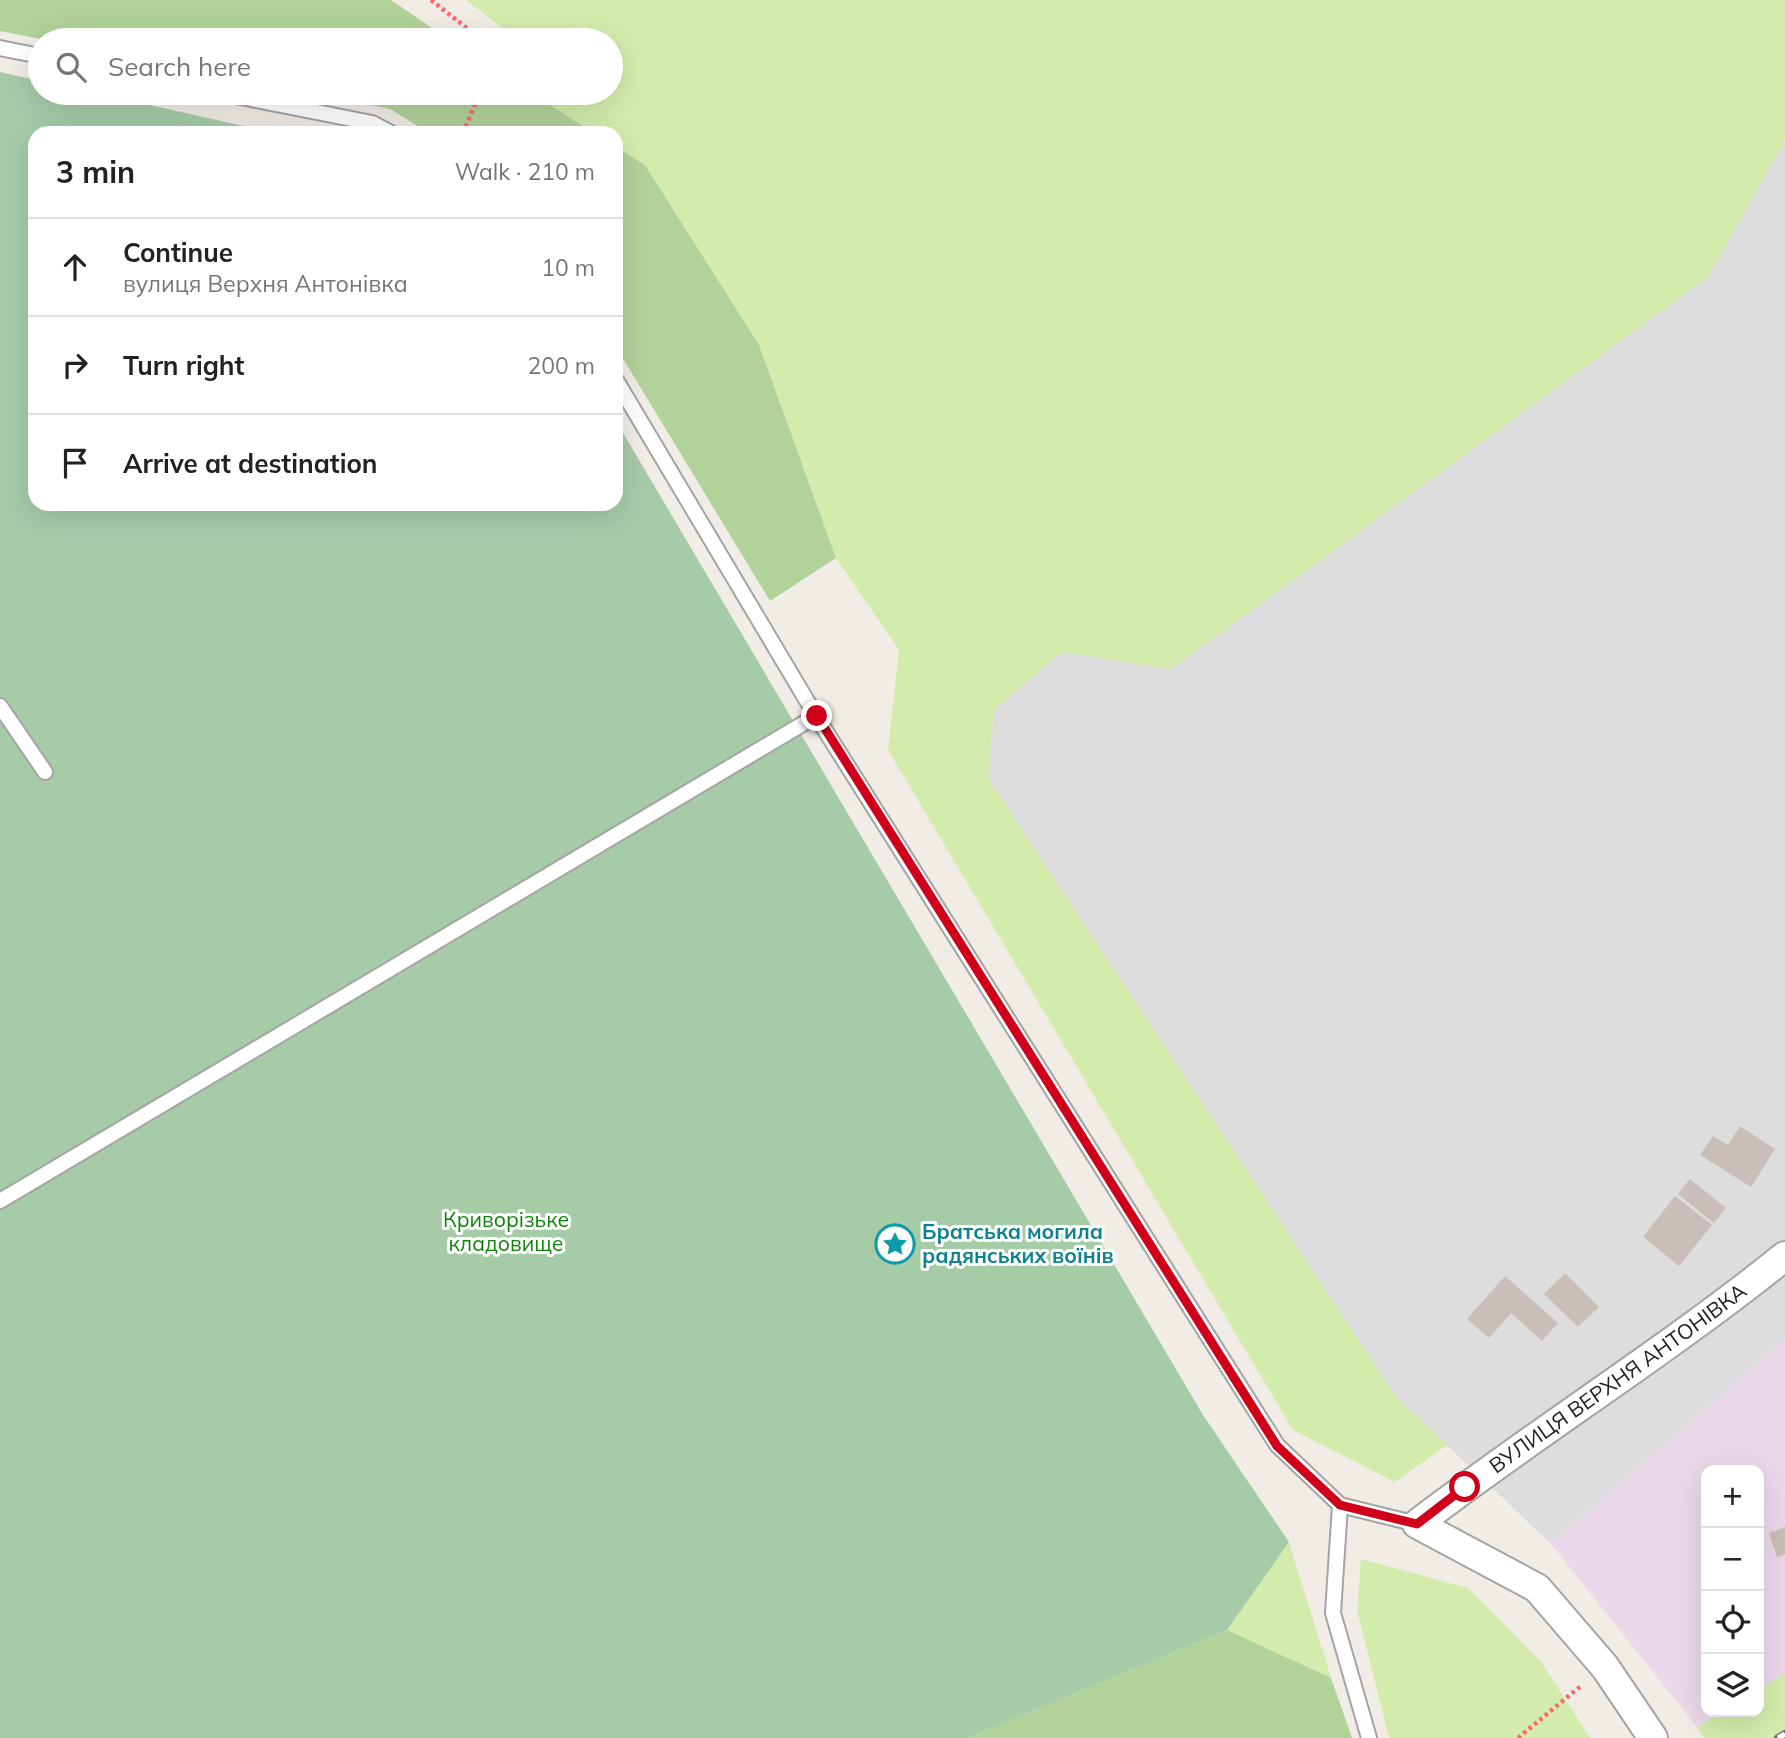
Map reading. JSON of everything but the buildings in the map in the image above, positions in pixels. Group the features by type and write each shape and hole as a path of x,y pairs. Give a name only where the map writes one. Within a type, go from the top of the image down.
{"street":[{"name":"ВУЛИЦЯ ВЕРХНЯ АНТОНІВКА","path":"1417,1524 1465,1487 1724,1305 1785,1255"},
{"path":"1417,1524 1537,1588 1605,1667 1653,1738"}],"lane":[{"path":"0,48 28,54"},
{"path":"279,105 376,126"},
{"path":"623,392 817,716 1277,1446 1340,1505 1417,1524"},
{"path":"0,706 45,772"},
{"path":"0,1202 817,716"},
{"path":"1340,1505 1333,1613 1369,1738"}],"path":[{"path":"431,0 467,28"},
{"path":"466,126 475,105"},
{"path":"1518,1738 1605,1667"}],"shaded area":[{"path":"1785,140 1785,1340 1551,1544 1396,1397 988,778 994,709 1062,652 1171,669 1708,277"},
{"path":"1785,1340 1785,1674 1764,1687 1764,1465 1701,1465 1701,1717 1714,1717 1697,1727 1551,1544"}],"green space":[{"path":"0,0 391,0 432,28 28,28 28,36 0,31"},
{"path":"466,0 1785,0 1785,140 1708,277 1171,669 1062,652 994,709 988,778 1396,1397 1447,1445 1395,1482 1293,1430 888,750 899,650 836,558 759,345 645,165 623,151 623,126 583,126 550,105 623,105 623,28 502,28"},
{"name":"Криворізьке кладовище","path":"0,72 28,78 28,105 149,105 244,126 28,126 28,511 623,511 623,433 1203,1415 1289,1542 1227,1630 968,1738 0,1738"},
{"path":"370,105 550,105 583,126 418,126 390,109"},
{"path":"623,151 645,165 759,345 836,558 770,601 623,359"},
{"path":"1289,1542 1331,1678 1227,1630"},
{"path":"1361,1559 1468,1588 1542,1663 1590,1738 1389,1738 1357,1611"},
{"path":"1227,1630 1331,1678 1352,1738 968,1738"},
{"path":"1785,1674 1785,1738 1704,1738 1697,1727 1714,1717 1764,1717 1764,1687"}],"railway":[{"path":"1778,1738 1785,1734"}],"place":[{"name":"Братська могила радянських воїнів","path":"895,1244"}],"route":[{"path":"817,716 1277,1446 1340,1505 1417,1524 1465,1487"}]}
